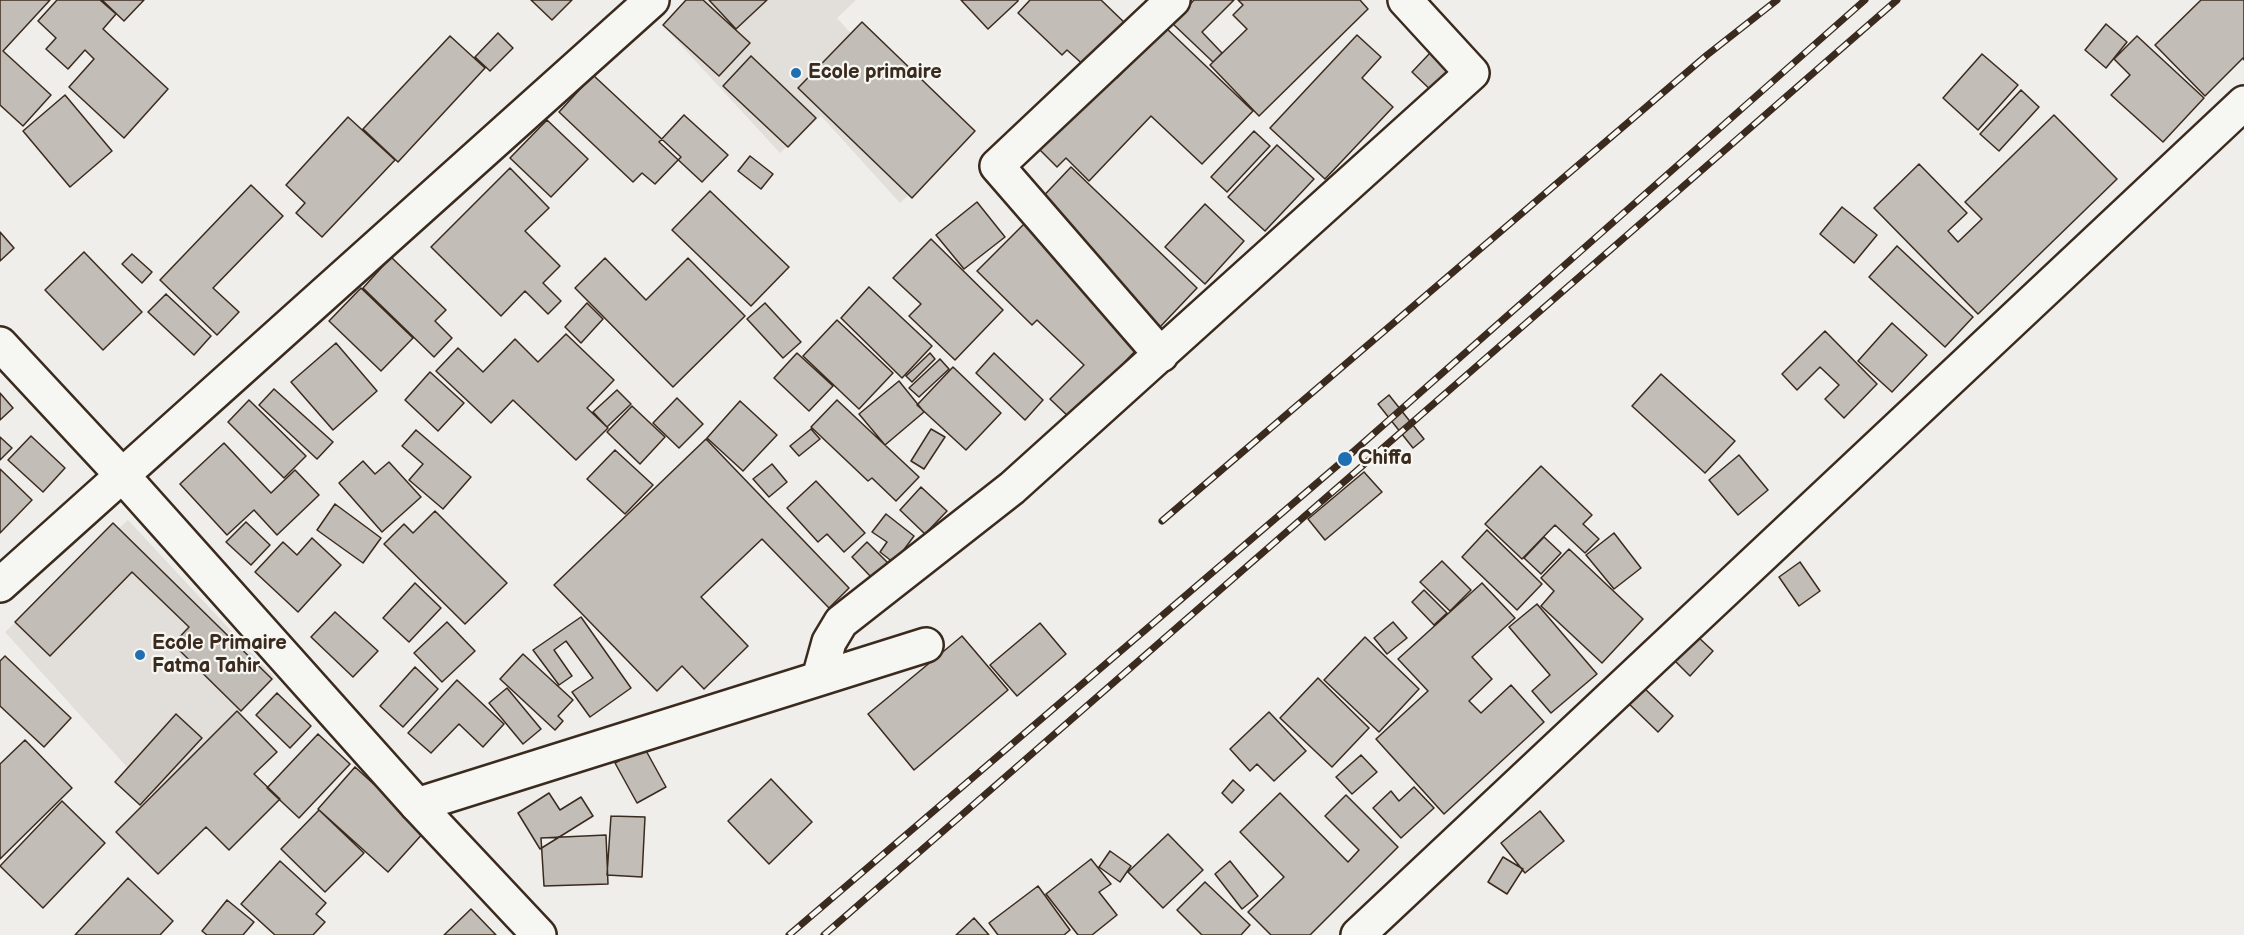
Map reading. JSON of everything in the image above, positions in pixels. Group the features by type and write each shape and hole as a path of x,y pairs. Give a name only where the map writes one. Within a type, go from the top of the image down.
{"street":[{"path":"0,585 652,0"},
{"path":"1161,355 997,166 1173,0"},
{"path":"819,678 829,642 841,622 1012,488 1472,73 1405,0"},
{"path":"1358,935 2244,103"},
{"path":"0,344 122,474 417,805 538,935"},
{"path":"417,805 926,645"}],"shaded area":[{"name":"Ecole primaire","path":"700,0 856,0 837,18 957,151 900,203 821,116 780,153 667,30"},
{"name":"Ecole Primaire Fatma Tahir","path":"128,520 275,678 155,798 5,632"}],"building":[{"path":"0,0 50,0 3,51 51,95 23,126 0,105"},
{"path":"57,0 100,0 116,14 103,29 168,89 124,138 69,87 94,59 85,50 68,69 46,49 56,38 38,21"},
{"path":"102,0 144,0 124,21"},
{"path":"531,0 572,0 552,20"},
{"path":"686,0 703,0 750,43 719,76 663,25"},
{"path":"709,0 767,0 736,29"},
{"path":"961,0 1018,0 1018,1 988,29"},
{"path":"1030,0 1101,0 1127,25 1087,68 1067,50 1062,55 1018,13"},
{"path":"1194,0 1234,0 1202,32 1222,53 1213,62 1172,23"},
{"path":"1238,0 1360,0 1368,9 1259,116 1210,65 1247,29 1233,15 1243,5"},
{"path":"2201,0 2244,0 2244,60 2243,58 2205,96 2155,45"},
{"path":"862,22 975,131 912,198 798,88"},
{"path":"2106,24 2127,42 2106,68 2085,50"},
{"path":"1165,27 1253,111 1202,164 1151,116 1089,181 1066,158 1057,167 1033,143 1106,67 1117,78"},
{"path":"498,33 513,48 490,71 475,57"},
{"path":"1357,35 1381,57 1362,78 1393,107 1325,179 1270,128"},
{"path":"450,36 485,68 398,162 363,129"},
{"path":"2137,36 2204,98 2163,142 2111,95 2130,75 2114,59"},
{"path":"1431,52 1456,76 1437,96 1412,72"},
{"path":"1982,54 2018,85 1978,130 1943,98"},
{"path":"751,56 816,118 788,147 723,86"},
{"path":"593,75 681,157 655,184 642,173 633,182 559,112"},
{"path":"2021,90 2039,107 1999,151 1980,134"},
{"path":"65,95 112,151 70,187 23,131"},
{"path":"684,115 728,155 702,182 659,142"},
{"path":"2054,115 2117,179 1978,314 1874,208 1919,164 1967,213 1948,231 1958,242 1982,219 1965,202"},
{"path":"348,117 395,160 322,237 296,213 305,203 286,185"},
{"path":"547,120 588,159 551,197 510,158"},
{"path":"1254,131 1270,146 1227,192 1211,177"},
{"path":"1277,145 1314,179 1265,231 1228,197"},
{"path":"750,156 773,174 761,189 738,171"},
{"path":"1071,167 1197,288 1160,327 1034,206"},
{"path":"510,168 549,208 525,231 560,266 543,283 561,301 548,314 525,291 501,316 431,247"},
{"path":"251,185 283,216 213,288 239,312 217,335 160,280"},
{"path":"710,191 789,267 751,306 672,230"},
{"path":"977,202 1005,237 964,269 936,235"},
{"path":"1205,204 1244,241 1205,284 1165,247"},
{"path":"1842,207 1877,235 1854,263 1820,234"},
{"path":"1026,222 1145,341 1070,418 1050,399 1084,365 1037,320 1032,325 977,271"},
{"path":"0,232 14,248 0,261"},
{"path":"931,239 1003,310 955,360 909,316 921,304 893,278"},
{"path":"1897,246 1973,317 1945,347 1869,277"},
{"path":"84,252 142,312 103,350 45,290"},
{"path":"132,254 152,272 142,283 122,264"},
{"path":"391,257 446,310 435,321 452,338 434,357 363,288"},
{"path":"605,258 646,300 688,258 745,316 673,387 575,288"},
{"path":"869,287 932,346 902,378 841,318"},
{"path":"361,288 413,338 381,371 329,321"},
{"path":"166,294 211,336 194,355 148,312"},
{"path":"587,303 603,319 581,343 565,327"},
{"path":"765,303 801,342 783,358 747,319"},
{"path":"837,320 893,373 859,409 803,356"},
{"path":"1892,323 1927,355 1892,392 1858,361"},
{"path":"1825,331 1877,384 1844,418 1825,399 1839,385 1820,367 1797,390 1782,374"},
{"path":"566,334 614,380 587,408 608,428 576,460 513,400 491,423 436,371 458,348 483,372 515,339 538,362"},
{"path":"336,343 377,391 333,430 291,382"},
{"path":"797,353 833,386 809,411 774,378"},
{"path":"930,353 935,359 912,382 906,376"},
{"path":"994,353 1043,400 1025,420 976,373"},
{"path":"940,359 949,369 919,397 909,388"},
{"path":"953,367 1001,413 966,450 917,405"},
{"path":"430,372 464,403 438,431 405,400"},
{"path":"1661,374 1735,441 1705,473 1632,406"},
{"path":"899,381 924,412 885,445 859,414"},
{"path":"274,389 333,442 317,459 259,405"},
{"path":"617,390 631,404 607,427 593,412"},
{"path":"0,393 13,408 0,420"},
{"path":"1389,395 1424,439 1413,448 1378,404"},
{"path":"677,398 703,424 679,448 653,423"},
{"path":"249,400 306,456 284,478 228,422"},
{"path":"837,400 919,477 896,501 872,478 868,481 811,427"},
{"path":"740,401 777,435 743,471 707,438"},
{"path":"632,406 665,437 640,464 607,432"},
{"path":"811,429 820,439 799,456 790,446"},
{"path":"931,429 945,437 924,469 911,461"},
{"path":"416,430 471,477 443,509 409,480 423,464 402,446"},
{"path":"31,436 65,468 43,492 8,460"},
{"path":"0,437 12,448 0,460"},
{"path":"706,439 849,588 829,608 762,539 701,597 748,646 704,689 682,666 657,691 554,585"},
{"path":"224,443 271,493 295,470 319,495 277,535 254,510 227,535 180,484"},
{"path":"615,450 653,485 625,514 587,479"},
{"path":"1739,455 1768,490 1738,515 1709,480"},
{"path":"363,461 375,474 389,462 421,497 382,532 339,483"},
{"path":"772,464 787,482 769,497 753,479"},
{"path":"1541,466 1592,515 1583,524 1599,539 1585,553 1555,525 1522,559 1485,524"},
{"path":"0,469 32,500 0,533"},
{"path":"1364,472 1382,492 1325,540 1308,519"},
{"path":"816,481 865,533 844,552 827,534 818,542 787,508"},
{"path":"921,487 947,511 925,534 900,510"},
{"path":"335,504 381,538 363,563 317,530"},
{"path":"435,511 507,583 465,624 384,544 404,524 413,533"},
{"path":"886,514 914,536 894,563 880,552 887,542 872,532"},
{"path":"246,522 270,545 251,565 226,542"},
{"path":"113,523 272,679 241,711 173,644 189,627 132,572 50,656 15,622"},
{"path":"1487,530 1542,584 1517,610 1462,557"},
{"path":"1614,533 1641,568 1614,589 1586,555"},
{"path":"1544,537 1561,553 1541,574 1524,558"},
{"path":"312,538 341,565 298,612 255,572 283,542 297,555"},
{"path":"867,542 888,563 872,578 852,557"},
{"path":"1569,549 1643,619 1602,663 1541,606 1554,591 1541,578"},
{"path":"1442,561 1471,590 1450,611 1420,582"},
{"path":"1800,562 1820,591 1799,606 1779,577"},
{"path":"415,583 441,608 409,642 383,618"},
{"path":"1482,583 1515,618 1472,657 1492,679 1469,701 1481,713 1511,685 1544,722 1444,814 1376,739 1428,691 1398,659"},
{"path":"1424,590 1447,613 1434,625 1412,602"},
{"path":"1537,604 1597,674 1551,713 1532,691 1550,675 1509,627"},
{"path":"335,612 378,651 353,677 311,637"},
{"path":"581,617 631,688 590,717 572,692 593,678 566,641 554,650 572,676 559,685 533,650"},
{"path":"447,622 475,651 442,682 414,653"},
{"path":"1393,622 1407,638 1387,654 1374,638"},
{"path":"1040,623 1066,654 1017,696 990,665"},
{"path":"962,636 1008,690 914,770 868,714"},
{"path":"1697,636 1713,651 1690,676 1674,660"},
{"path":"1365,637 1419,689 1379,732 1324,680"},
{"path":"523,654 573,700 558,716 563,721 555,730 500,679"},
{"path":"5,656 71,718 44,747 0,706 0,661"},
{"path":"415,667 438,689 403,727 380,706"},
{"path":"1318,678 1369,728 1332,767 1280,718"},
{"path":"457,680 504,724 483,747 459,724 431,753 408,733"},
{"path":"1640,684 1673,716 1658,732 1625,700"},
{"path":"507,688 541,729 523,744 489,703"},
{"path":"277,693 311,726 290,748 256,715"},
{"path":"237,711 277,752 254,774 280,799 229,850 206,827 158,874 116,832"},
{"path":"1269,712 1306,751 1274,781 1257,764 1250,771 1230,749"},
{"path":"176,714 202,738 140,805 115,782"},
{"path":"318,734 350,764 299,818 267,788"},
{"path":"25,740 72,788 0,859 0,764"},
{"path":"644,747 666,787 637,803 615,763"},
{"path":"1361,755 1377,772 1352,794 1336,777"},
{"path":"355,767 425,831 388,872 318,809"},
{"path":"771,779 812,822 769,864 728,821"},
{"path":"1233,780 1244,790 1232,803 1222,793"},
{"path":"1414,787 1434,808 1401,838 1373,808 1391,791 1399,801"},
{"path":"549,793 560,810 581,797 593,816 540,849 518,813"},
{"path":"1280,793 1348,862 1359,850 1325,816 1346,795 1398,847 1310,935 1271,935 1248,912 1284,877 1240,832"},
{"path":"62,801 105,843 43,908 0,866"},
{"path":"319,810 364,853 325,892 281,849"},
{"path":"1540,811 1564,841 1525,873 1501,843"},
{"path":"611,816 645,817 642,877 607,875"},
{"path":"1168,834 1203,870 1163,908 1128,872"},
{"path":"606,835 608,884 544,886 541,838"},
{"path":"1110,851 1131,866 1120,882 1099,867"},
{"path":"1503,857 1523,869 1507,894 1488,882"},
{"path":"1091,859 1111,884 1099,892 1117,915 1092,935 1078,935 1046,894"},
{"path":"280,861 326,903 316,914 325,922 313,935 275,935 241,904"},
{"path":"1230,861 1258,896 1242,909 1215,874"},
{"path":"128,878 173,921 160,935 75,935"},
{"path":"1205,882 1250,925 1241,935 1202,935 1177,910"},
{"path":"1038,886 1070,930 1064,935 998,935 989,923"},
{"path":"227,900 254,922 243,935 207,935 202,931"},
{"path":"471,909 496,935 444,935"},
{"path":"974,918 989,935 956,935"}],"railway":[{"path":"1162,521 1707,55 1777,0"},
{"path":"789,935 1345,459 1865,0"},
{"path":"824,935 1897,0"}],"place":[{"name":"Ecole primaire","path":"796,73"},
{"name":"Chiffa","path":"1345,459"},
{"name":"Ecole Primaire Fatma Tahir","path":"140,655"}]}
